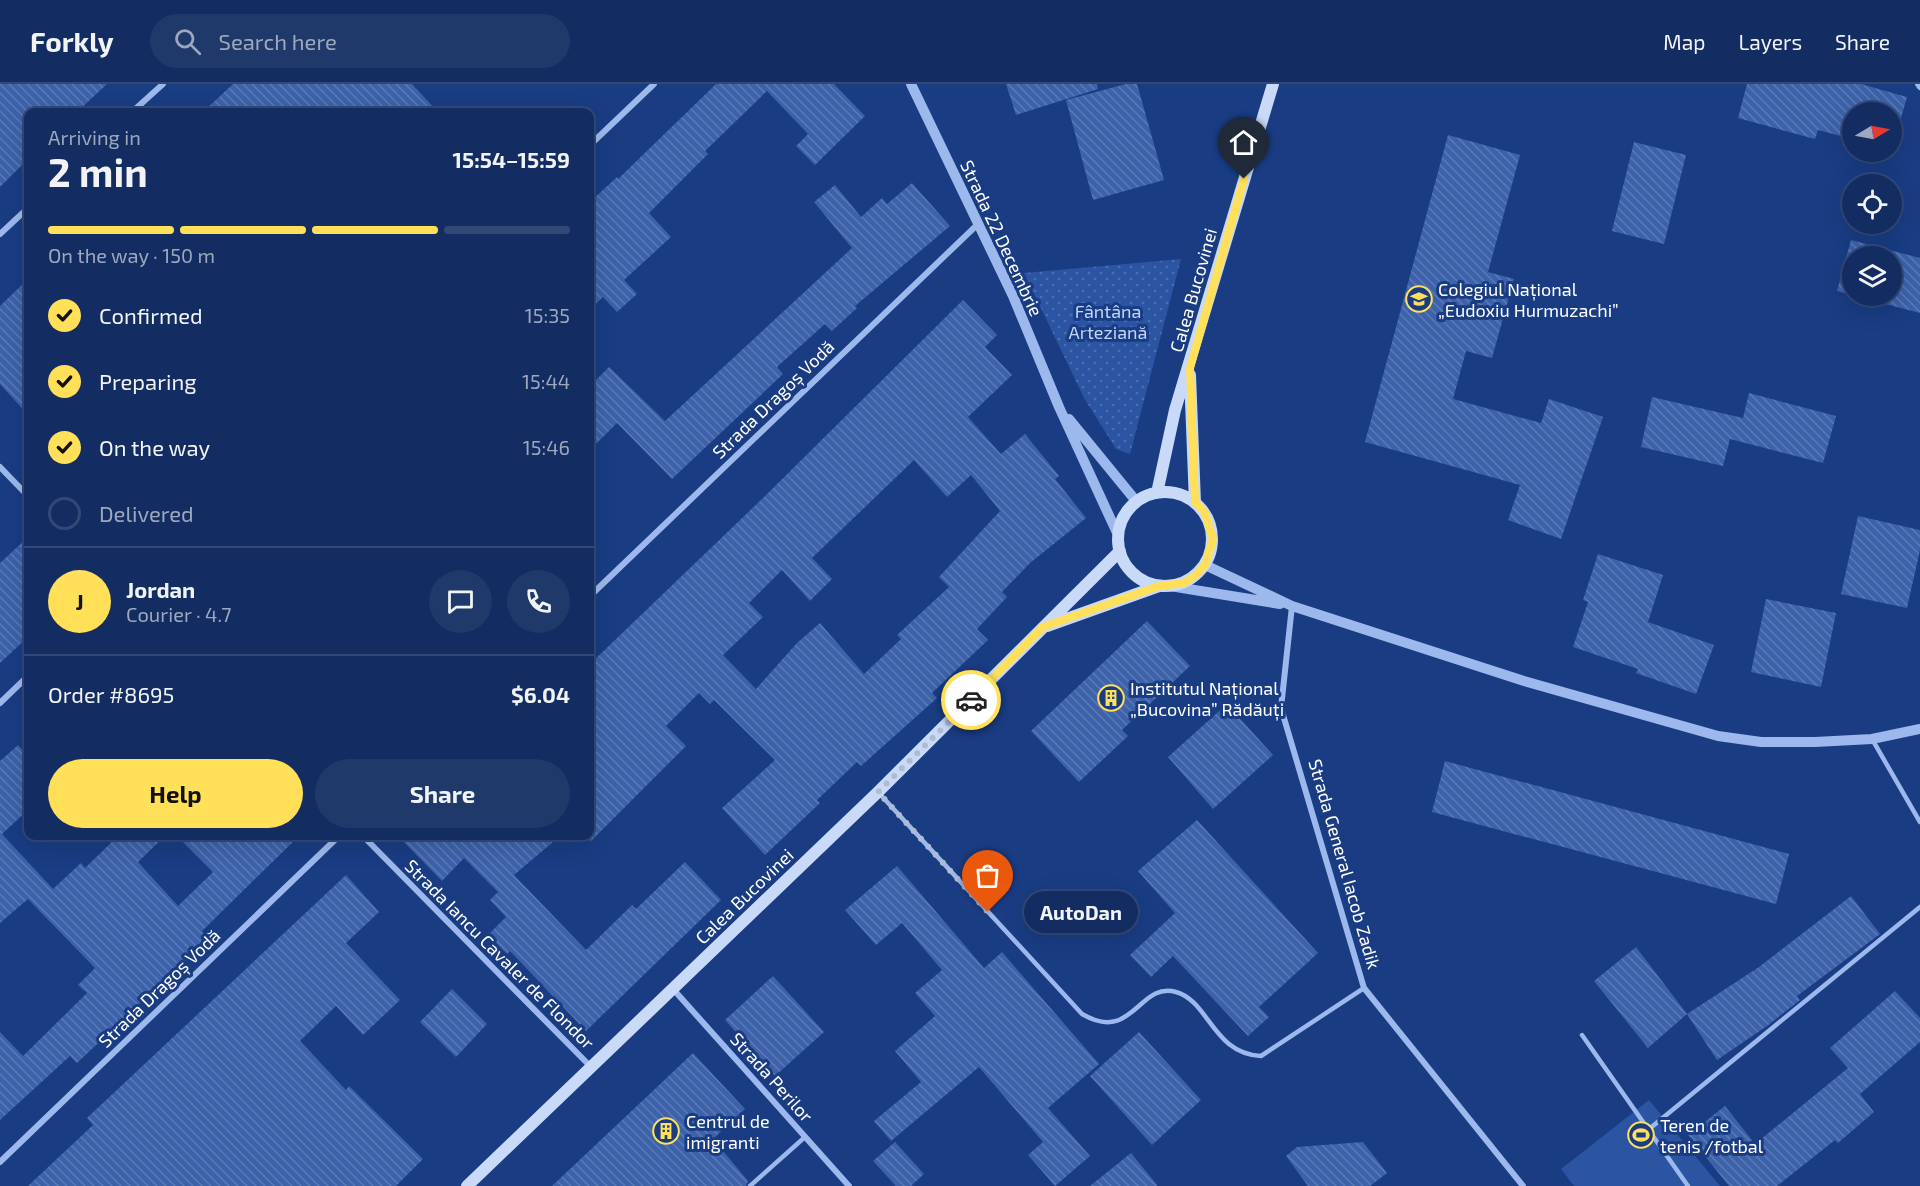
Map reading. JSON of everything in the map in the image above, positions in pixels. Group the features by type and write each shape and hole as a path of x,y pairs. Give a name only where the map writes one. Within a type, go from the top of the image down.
{"main road":[{"name":"Calea Bucovinei","path":"1158,493 1175,410 1190,368 1273,84"},
{"name":"Calea Bucovinei","path":"1190,368 1195,502"},
{"path":"1158,493 1178,494 1195,502 1205,513 1213,539 1205,565 1196,575 1165,586 1134,574 1125,564 1120,551 1118,535 1124,517 1136,501 1158,493"},
{"name":"Calea Bucovinei","path":"467,1186 878,792 1120,551"},
{"name":"Calea Bucovinei","path":"1043,627 1165,586"}],"street":[{"path":"136,108 163,84"},
{"path":"594,141 654,84"},
{"name":"Strada 22 Decembrie","path":"911,84 1013,296 1059,407 1118,535"},
{"path":"0,234 24,212"},
{"name":"Strada Dragoș Vodă","path":"594,592 978,224"},
{"name":"Strada 22 Decembrie","path":"1059,407 1136,501"},
{"path":"0,467 24,492"},
{"path":"1205,565 1292,606 1524,681 1718,736 1761,742 1872,739 1920,729"},
{"path":"1165,586 1292,606"},
{"name":"Strada General Iacob Zadik","path":"1292,606 1281,708 1364,988 1523,1186"},
{"path":"0,703 24,680"},
{"name":"Strada Dragoș Vodă","path":"0,1162 335,840"},
{"name":"Strada Iancu Cavaler de Flondor","path":"367,840 591,1067"},
{"name":"Strada Perilor","path":"673,988 849,1186"}],"lane":[{"path":"1872,739 1920,822"},
{"path":"878,792 1082,1014 1094,1021 1107,1024 1118,1021 1154,995 1164,991 1176,991 1186,997 1230,1046 1244,1056 1261,1056 1364,988"},
{"path":"1648,1130 1920,907"},
{"path":"1582,1035 1688,1186"},
{"path":"750,1186 805,1137"}],"green space":[{"name":"Fântâna Arteziană","path":"1181,259 1130,454 1116,449 1084,398 1024,273"},
{"name":"Teren de tenis /fotbal","path":"1649,1100 1720,1186 1574,1186 1561,1169"}],"building":[{"path":"0,84 107,84 81,108 24,108 24,163 0,187"},
{"path":"233,84 412,84 434,108 207,108"},
{"path":"716,84 834,84 865,116 815,165 796,146 808,134 767,91 705,151 708,154 649,213 671,237 624,280 637,294 617,312 603,297 594,305 594,198 617,177 618,179"},
{"path":"1006,84 1097,84 1098,89 1016,115"},
{"path":"1126,84 1137,84 1164,180 1093,200 1066,100"},
{"path":"1747,84 1861,84 1907,97 1902,115 1902,102 1842,102 1842,136 1818,130 1815,139 1738,118"},
{"path":"1448,135 1520,155 1488,272 1514,279 1492,358 1466,351 1453,399 1541,423 1549,399 1603,417 1561,539 1508,520 1520,485 1365,442"},
{"path":"1634,142 1686,155 1664,244 1612,231"},
{"path":"912,183 950,226 855,306 857,308 832,331 825,324 777,367 783,374 672,479 617,423 594,446 594,382 609,367 665,421 852,248 814,202 835,185 861,217 882,198 887,204"},
{"path":"1851,240 1874,246 1849,246"},
{"path":"1902,253 1920,258 1920,313 1893,306 1902,306"},
{"path":"1842,273 1842,292 1837,291"},
{"path":"24,283 24,411 0,384 0,306"},
{"path":"963,300 997,335 985,347 1012,375 968,417 1001,454 1025,434 1059,476 1055,479 1086,518 1030,563 1002,592 1007,597 977,629 988,640 932,693 937,698 861,766 857,762 817,800 820,803 765,855 722,808 775,760 714,700 710,704 699,693 666,726 686,746 594,838 594,660 763,498","holes":["914,460 947,497 971,475 1000,511 939,577 949,587 897,635 901,639 864,674 820,623 797,643 756,689 723,655 763,617 749,603 782,570 810,601 832,579 812,558"]},
{"path":"1749,393 1836,416 1823,463 1730,439 1723,466 1641,447 1652,397 1743,418"},
{"path":"1858,516 1920,530 1920,550 1907,608 1841,594"},
{"path":"24,541 24,641 0,663 0,563"},
{"path":"1598,554 1663,575 1648,622 1714,645 1696,694 1636,673 1638,669 1573,647 1588,602 1583,600"},
{"path":"1766,599 1836,613 1821,687 1751,672"},
{"name":"Institutul Național „Bucovina” Rădăuți","path":"1147,621 1190,666 1122,730 1128,736 1079,782 1031,731"},
{"path":"1227,704 1273,755 1213,809 1168,757"},
{"path":"18,745 24,752 24,814 2,834 53,889 81,863 85,868 114,840 161,840 138,862 178,906 213,872 181,840 295,840 202,931 209,939 77,1063 70,1056 0,1120 0,1032 23,1056 87,993 78,985 95,968 28,899 0,923 0,761"},
{"path":"1445,761 1789,854 1776,904 1432,812"},
{"path":"1197,820 1318,953 1259,1007 1269,1017 1248,1036 1173,956 1151,977 1130,955 1175,913 1138,871"},
{"path":"402,840 555,840 514,875 586,950 632,905 636,909 685,862 721,900 586,1031 510,951 507,954 488,935 506,917 490,900 498,892 464,858 442,881"},
{"path":"897,866 984,968 1002,952 1099,1064 1048,1108 1090,1156 1055,1186 1028,1155 1043,1142 979,1067 891,1141 874,1121 921,1082 895,1051 935,1016 915,993 942,970 902,923 876,945 845,910"},
{"path":"346,875 379,912 346,943 400,1000 363,1035 336,1006 300,1041 346,1090 349,1086 423,1159 396,1186 28,1186 93,1125 87,1118"},
{"path":"1851,896 1880,934 1797,996 1800,1000 1767,1026 1717,1060 1687,1014 1759,967"},
{"path":"1636,947 1687,1014 1648,1048 1594,981"},
{"path":"773,976 824,1032 775,1076 725,1020"},
{"path":"452,989 487,1024 456,1057 420,1022"},
{"path":"1895,991 1920,1018 1920,1042 1860,1094 1874,1112 1838,1143 1835,1140 1777,1186 1729,1186 1688,1135 1725,1106 1755,1144 1848,1068 1830,1048"},
{"path":"1139,1032 1201,1100 1152,1145 1090,1076"},
{"name":"Centrul de imigranti","path":"693,1053 745,1109 713,1139 748,1181 746,1186 552,1186"},
{"path":"895,1142 924,1174 911,1186 896,1186 873,1161"},
{"path":"1363,1142 1387,1173 1370,1186 1308,1186 1286,1156 1297,1147"},
{"path":"1131,1153 1158,1186 1090,1186"}],"way so far":[{"path":"971,700 878,792 988,912"}],"place":[{"name":"Colegiul Național „Eudoxiu Hurmuzachi”","path":"1419,299"},
{"name":"Institutul Național „Bucovina” Rădăuți","path":"1111,698"},
{"name":"AutoDan","path":"988,912"},
{"name":"Centrul de imigranti","path":"666,1131"},
{"name":"Teren de tenis /fotbal","path":"1641,1135"}],"route":[{"path":"971,700 1043,627 1159,586 1184,583 1205,565 1211,553 1213,539 1205,513 1195,502 1190,368 1244,179"}]}
